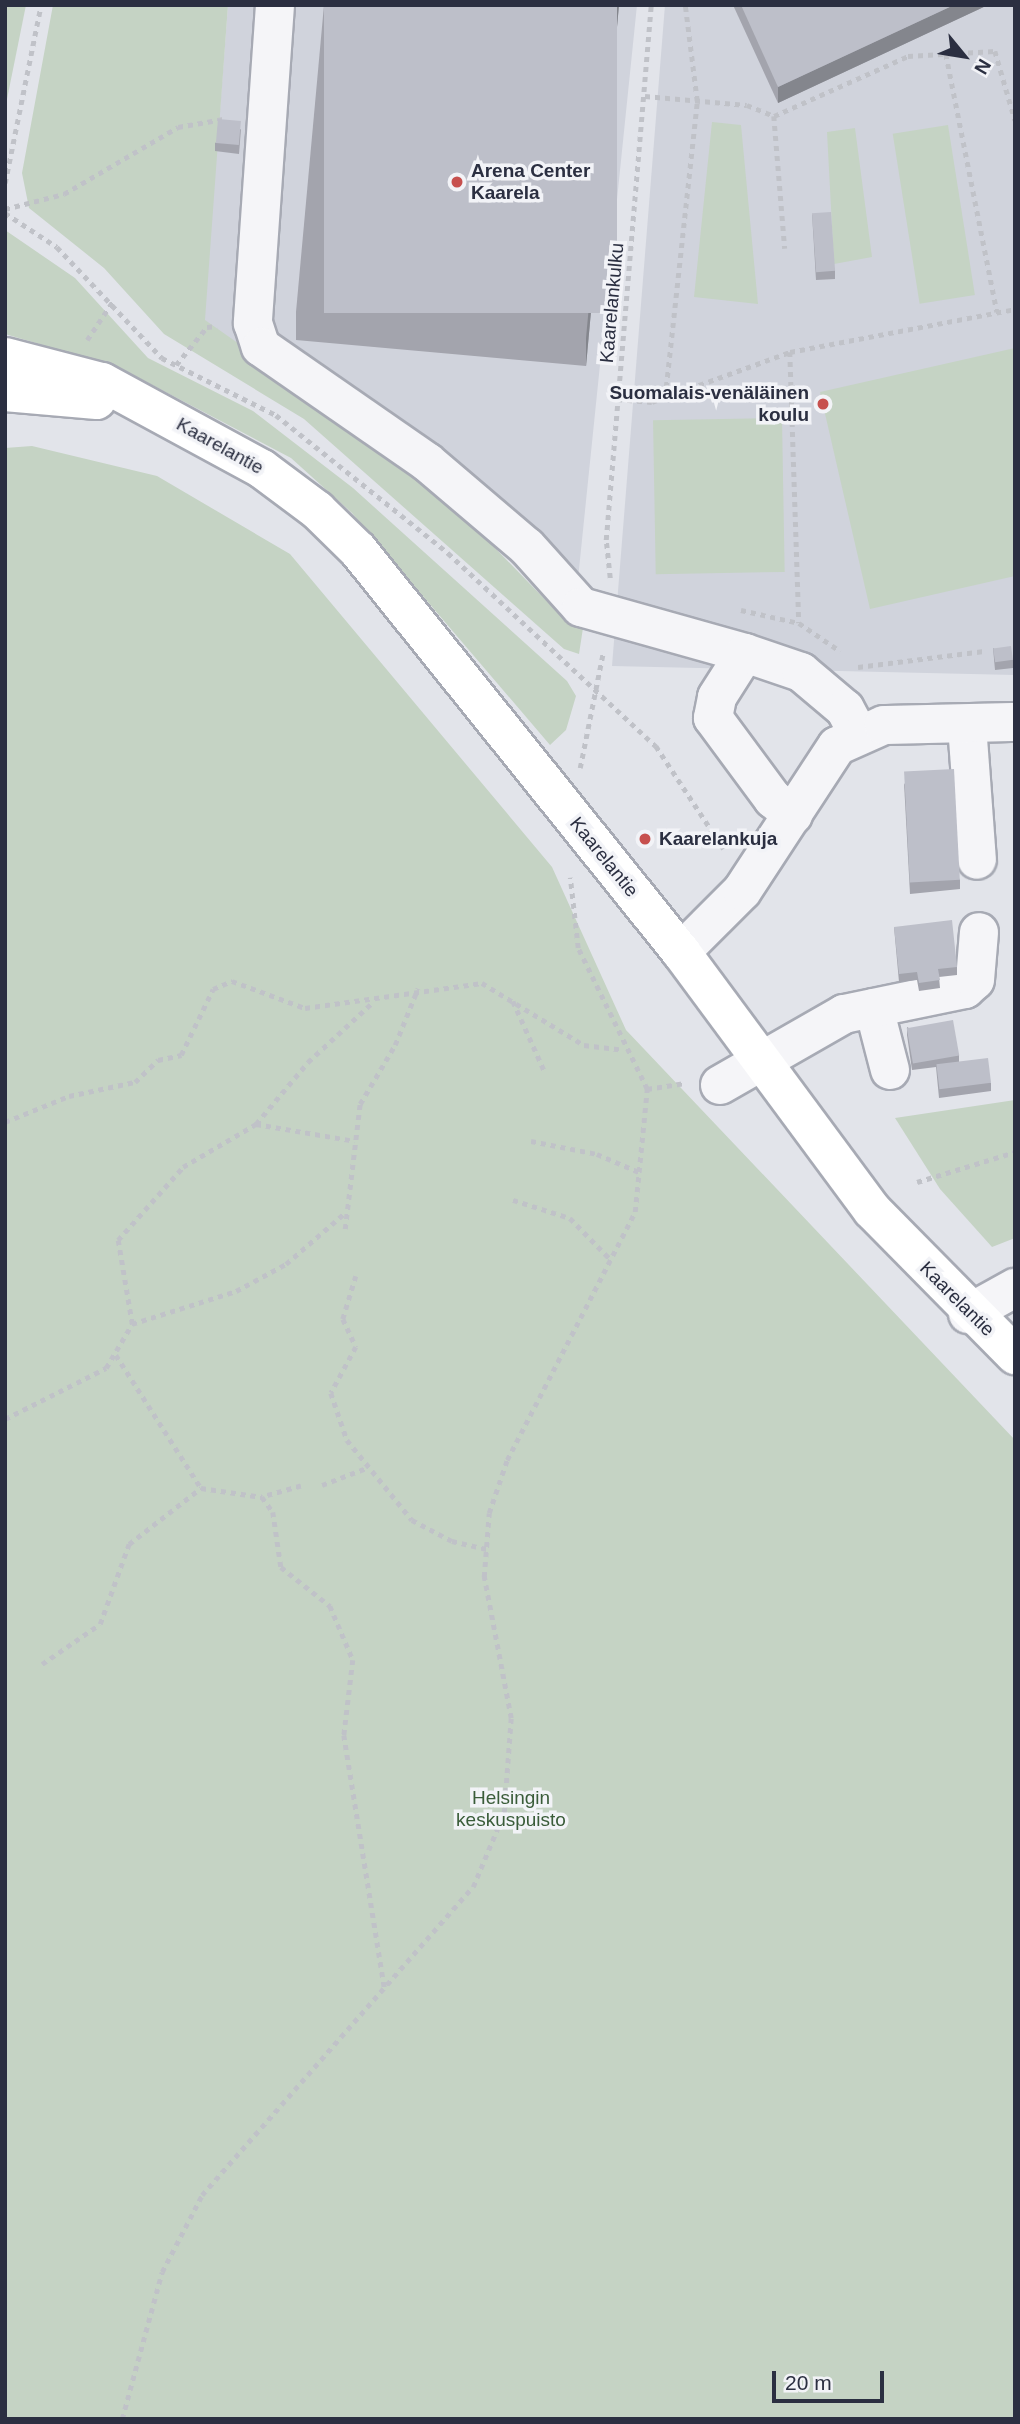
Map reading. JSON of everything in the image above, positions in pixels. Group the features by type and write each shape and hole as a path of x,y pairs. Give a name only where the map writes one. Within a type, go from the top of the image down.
{"main road":[{"name":"Kaarelantie","path":"5,357 102,382 262,469 358,550 681,951 872,1210 968,1314 1015,1355"},
{"name":"Kaarelantie","path":"5,392 149,409"}],"street":[{"path":"275,5 253,323 261,347 427,462 527,547 581,607 609,617 746,653 801,672 845,709 857,733"},
{"path":"746,653 717,697 713,718 765,790 793,815"},
{"path":"681,951 741,891 836,746 857,733 884,725 1015,722"},
{"path":"967,725 977,860"},
{"path":"877,1019 965,989 975,980 979,932"},
{"path":"720,1085 764,1065 813,1030 877,1019 968,1016"},
{"path":"877,1019 890,1070"},
{"path":"968,1314 1015,1288"}],"path":[{"path":"5,183 41,5"},
{"name":"Kaarelankulku","path":"579,775 609,617 606,540 651,5"},
{"path":"665,397 697,101 685,5"},
{"path":"645,96 747,105 774,116 908,56 995,51 1015,120"},
{"path":"946,54 997,312"},
{"path":"774,116 785,249"},
{"path":"5,211 64,194 178,127 266,117"},
{"path":"5,211 57,247 114,301 138,338 176,365 276,415 344,465 597,686 656,746 726,859"},
{"path":"617,399 665,397 790,352 1015,309"},
{"path":"176,365 207,327 253,323"},
{"path":"790,352 799,622"},
{"path":"858,667 984,651"},
{"path":"122,2419 162,2272 202,2195 385,1992 473,1887 504,1813 511,1718 484,1577 489,1513 507,1460 635,1212 647,1089 624,1050 578,948 570,868"},
{"path":"5,1122 69,1096 135,1082 158,1060 181,1055 213,989 232,981 305,1008 374,1002 418,988 482,983 584,1045 624,1050"},
{"path":"345,1229 360,1104 395,1045 418,988"},
{"path":"512,999 544,1070"},
{"path":"5,1419 106,1368 132,1324 118,1240 183,1167 256,1124 308,1062 374,1002"},
{"path":"256,1124 355,1141"},
{"path":"531,1141 597,1154 639,1172"},
{"path":"917,1182 1015,1152"},
{"path":"513,1200 570,1218 612,1261"},
{"path":"132,1324 236,1291 286,1264 347,1212"},
{"path":"356,1276 343,1319 356,1347 331,1393 347,1440 412,1520 452,1541 487,1549"},
{"path":"116,1355 201,1488"},
{"path":"322,1485 369,1467"},
{"path":"42,1664 100,1624 129,1544 201,1488 262,1497 301,1486"},
{"path":"262,1497 273,1512 281,1567 330,1606 354,1660 344,1735 385,1992"}],"shaded area":[{"path":"228,5 637,5 575,608 387,465 187,336 220,110"},
{"name":"Suomalais-venäläinen koulu","path":"665,5 1015,5 1015,675 612,666"}],"green space":[{"path":"5,5 26,5 5,109"},
{"path":"53,5 228,5 205,320 388,448 464,516 563,618 583,628 579,654 564,649 304,419 164,334 104,268 29,208 22,173"},
{"path":"712,122 741,125 758,304 694,297"},
{"path":"948,125 975,295 920,304 893,134"},
{"path":"855,128 872,257 834,264 827,132"},
{"path":"5,230 75,278 148,358 253,411 353,488 567,681 576,696 566,730 550,745 352,513 291,458 118,367 5,334"},
{"path":"1015,348 1015,576 870,609 820,392"},
{"path":"782,418 785,572 656,574 653,420"},
{"name":"Helsingin keskuspuisto","path":"32,446 157,476 290,554 552,867 626,1030 1015,1440 1015,2419 5,2419 5,448"},
{"path":"1015,1100 1015,1238 992,1247 940,1189 895,1118"}],"building":[{"name":"Arena Center Kaarela","path":"324,5 617,5 617,313 324,313"},
{"path":"741,5 954,5 778,87"},
{"path":"218,119 241,121 239,145 216,143"},
{"path":"831,212 835,271 816,272 812,213"},
{"path":"1011,646 1013,660 995,662 993,649"},
{"path":"954,769 960,880 910,882 904,772"},
{"path":"952,920 957,967 938,969 940,980 919,983 917,972 899,974 894,927"},
{"path":"953,1020 959,1055 913,1064 907,1028"},
{"path":"988,1058 991,1083 939,1089 936,1064"}],"place":[{"name":"Arena Center Kaarela","path":"457,182"},
{"name":"Suomalais-venäläinen koulu","path":"823,404"},
{"name":"Kaarelankuja","path":"645,839"}]}
